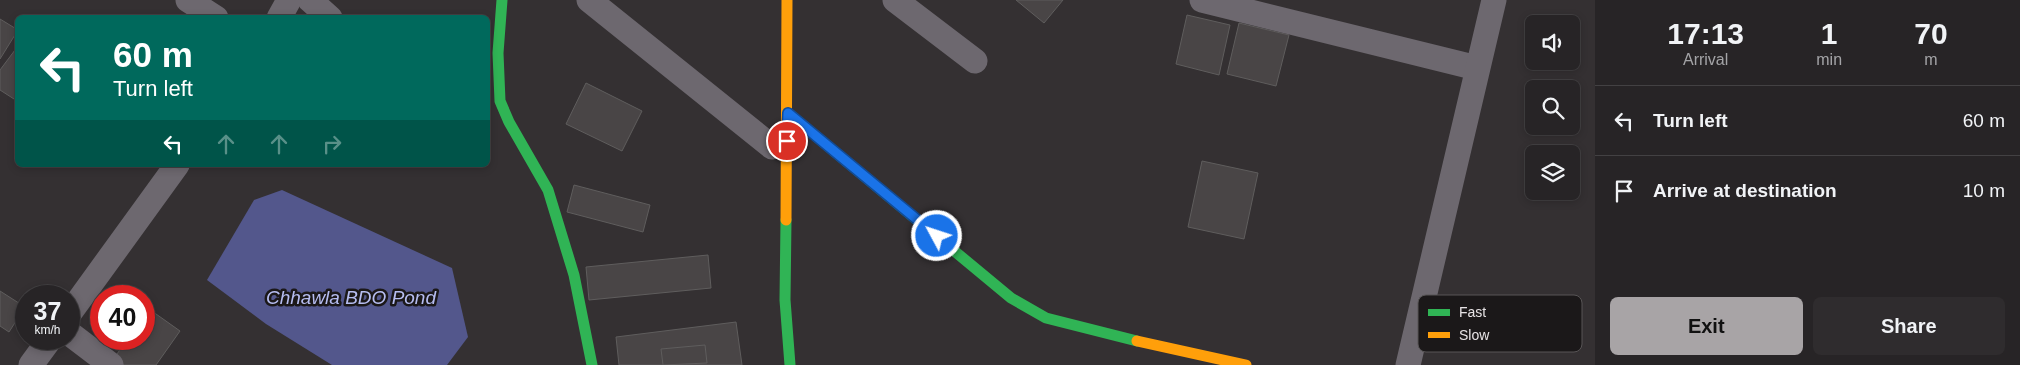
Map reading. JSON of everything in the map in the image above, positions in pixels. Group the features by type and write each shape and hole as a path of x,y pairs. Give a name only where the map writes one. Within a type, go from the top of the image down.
{"street":[{"path":"188,0 211,15"},
{"path":"281,15 289,0"},
{"path":"310,0 327,15"},
{"path":"502,0 494,99 548,190 574,275 592,365"},
{"path":"589,0 772,145"},
{"path":"787,0 788,113 785,300 790,365"},
{"path":"895,0 975,61"},
{"path":"1202,0 1477,68"},
{"path":"1425,295 1494,0"},
{"path":"788,113 1011,298 1046,318 1132,340 1246,365"},
{"path":"80,299 177,167"},
{"path":"1408,365 1418,323"},
{"path":"80,341 111,365"},
{"path":"31,365 42,350"}],"water":[{"name":"Chhawla BDO Pond","path":"282,190 452,268 468,337 447,365 332,365 266,324 207,280 254,200"}],"building":[{"path":"1016,0 1063,0 1044,23"},
{"path":"1187,15 1230,25 1219,75 1176,64"},
{"path":"0,19 15,28 15,35 0,59"},
{"path":"1239,23 1289,35 1276,86 1227,74"},
{"path":"15,50 14,99 0,90 0,70"},
{"path":"586,83 642,111 622,151 566,124"},
{"path":"1202,161 1258,173 1244,239 1188,227"},
{"path":"574,185 650,205 643,232 567,212"},
{"path":"708,255 711,288 589,300 586,267"},
{"path":"0,291 15,301 15,323 9,332 0,326"},
{"path":"155,313 180,331 156,365 124,365 114,358 120,350 155,350"},
{"path":"736,322 742,365 619,365 616,337"},
{"path":"705,345 707,363 663,365 661,349"}],"traffic: fast":[{"path":"502,0 498,53 500,101 509,122 548,190 574,275 592,365"},
{"path":"788,113 1011,298 1046,318 1137,341"},
{"path":"786,220 785,300 790,365"}],"traffic: slow":[{"path":"786,220 787,0"},
{"path":"1137,341 1246,365"}],"route":[{"path":"787,141 788,113 937,236"}]}
